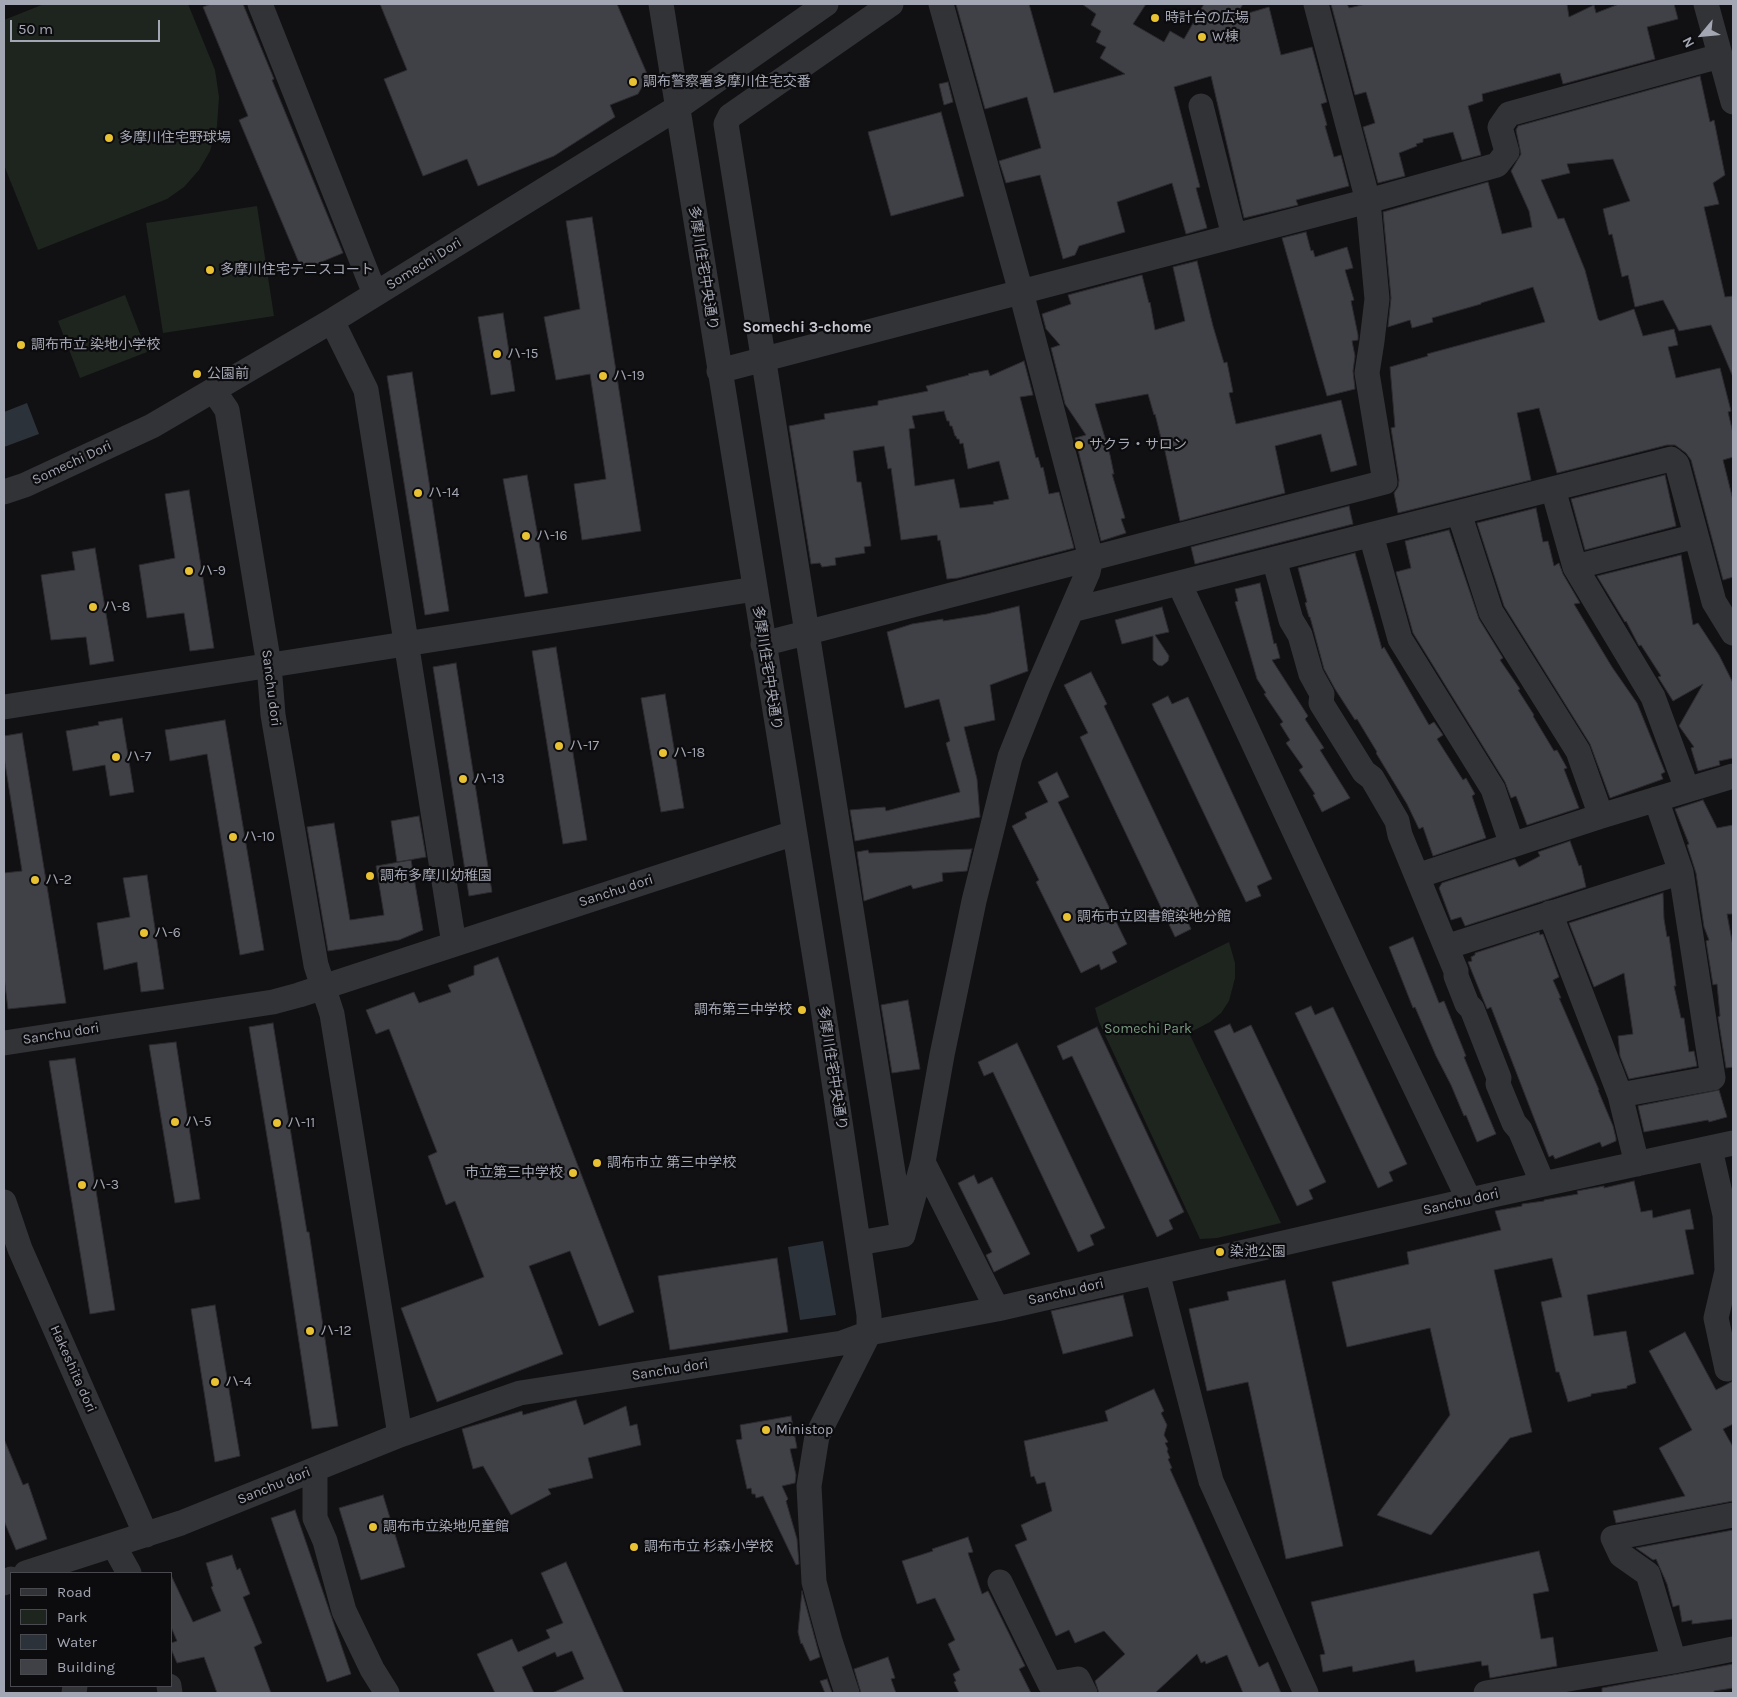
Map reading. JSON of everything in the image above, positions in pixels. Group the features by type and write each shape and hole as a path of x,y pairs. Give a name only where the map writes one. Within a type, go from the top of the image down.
{"street":[{"path":"260,4 376,294"},
{"name":"多摩川住宅中央通り","path":"661,4 824,1014 869,1315 869,1333"},
{"name":"Somechi Dori","path":"4,492 25,485 152,426 332,321 677,108 826,4"},
{"path":"891,4 730,116 726,124 765,360 902,1235"},
{"path":"902,1235 923,1162 942,1055 972,911 1010,757 1088,572 1091,558 1021,292 941,4"},
{"path":"763,644 1385,482 1367,373 1377,299 1368,201 1316,4"},
{"path":"1706,4 1733,102"},
{"path":"720,372 1368,201 1497,165 1507,152 1500,126 1510,114 1720,56"},
{"path":"1201,106 1234,236"},
{"path":"332,321 366,390 454,944"},
{"name":"Sanchu dori","path":"214,391 227,410 269,665 273,715 316,965 325,987 332,1014 400,1435"},
{"path":"1072,610 1671,459 1677,464 1714,602 1733,633"},
{"path":"1553,489 1575,567 1654,697 1687,789"},
{"path":"1459,513 1491,612 1578,751 1601,816"},
{"path":"1371,535 1400,640 1493,789 1512,845"},
{"path":"1575,567 1696,536"},
{"path":"1274,559 1291,620 1300,634 1311,674 1322,694 1321,703 1364,772 1372,778 1397,821 1400,835 1446,947 1461,990 1467,1004 1472,1009 1499,1078 1498,1084 1543,1184"},
{"path":"1179,583 1347,944 1469,1200"},
{"path":"4,707 755,589"},
{"path":"1417,876 1601,816 1733,776"},
{"path":"1620,1095 1723,1076 1681,872 1656,799"},
{"name":"Sanchu dori","path":"4,1043 273,1002 325,987 794,833"},
{"path":"1446,947 1681,872"},
{"path":"1550,913 1620,1095 1637,1164"},
{"path":"1722,1146 1728,1290 1716,1318 1727,1369"},
{"name":"Sanchu dori","path":"29,1572 181,1523 400,1435 520,1393 842,1343 869,1333 996,1309 1469,1200 1722,1146"},
{"path":"923,1162 996,1309"},
{"name":"Hakeshita dori","path":"4,1202 20,1249 146,1534"},
{"path":"858,1243 902,1235"},
{"path":"1157,1272 1211,1481 1306,1693"},
{"path":"848,1693 830,1641 814,1582 809,1486 817,1436 869,1333"},
{"path":"315,1470 314,1518 325,1541 344,1611 372,1669 387,1693"},
{"path":"1674,1661 1648,1574 1621,1555 1613,1538 1733,1515"},
{"path":"114,1546 128,1572"},
{"path":"1000,1582 1050,1684 1078,1679 1085,1693"},
{"path":"1486,1693 1733,1650"}],"green space":[{"name":"多摩川住宅野球場","path":"44,4 188,4 215,70 219,97 217,126 210,151 199,170 184,187 167,199 38,250 4,165 4,20"},
{"name":"多摩川住宅テニスコート","path":"257,206 274,316 163,333 146,223"},
{"path":"125,295 147,352 80,378 58,321"},
{"name":"Somechi Park","path":"1229,942 1235,963 1235,978 1229,1001 1221,1013 1210,1022 1189,1033 1281,1223 1217,1238 1200,1239 1099,1022 1095,1008"}],"water":[{"path":"27,403 39,434 4,447 4,412"},
{"path":"823,1241 836,1315 800,1320 788,1247"}],"building":[{"path":"211,4 243,4 343,253 302,270 239,120 248,116 203,7"},
{"path":"380,4 617,4 648,76 638,94 610,105 615,117 554,156 478,186 467,159 423,176 384,79 407,70"},
{"path":"956,4 1029,4 1054,93 1125,74 1100,58 1106,47 1096,42 1101,31 1091,25 1096,14 1082,4 1146,4 1133,24 1164,42 1170,31 1184,39 1204,4 1243,4 1235,17 1269,7 1281,55 1312,47 1327,102 1321,104 1327,125 1325,126 1334,157 1341,155 1349,186 1296,200 1298,205 1244,218 1211,76 1174,87 1200,187 1196,188 1207,228 1186,234 1172,183 1117,202 1125,232 1079,246 1075,255 1063,259 1040,175 1006,183 999,161 1041,148 1027,97 985,109"},
{"path":"1331,4 1347,4 1349,8 1366,4 1567,4 1569,17 1594,5 1596,13 1619,4 1674,4 1678,19 1647,27 1655,59 1563,84 1560,73 1482,94 1483,101 1468,106 1481,155 1462,160 1453,132 1423,139 1423,142 1416,144 1417,146 1399,153 1405,176 1378,183 1363,127 1375,123 1366,92 1355,95"},
{"path":"1700,76 1710,122 1714,120 1725,175 1713,183 1719,204 1704,207 1725,297 1733,296 1733,377 1711,325 1679,331 1663,300 1635,307 1628,275 1622,277 1612,234 1609,235 1603,209 1630,201 1613,159 1567,164 1570,173 1541,180 1558,219 1564,218 1585,270 1598,319 1600,321 1634,309 1643,336 1674,329 1678,345 1668,347 1676,378 1720,368 1731,411 1728,412 1733,433 1733,457 1723,460 1733,500 1733,577 1723,580 1691,460 1686,453 1675,445 1667,445 1557,473 1539,408 1517,413 1531,480 1398,513 1394,493 1398,487 1399,480 1391,428 1395,427 1390,367 1428,356 1427,354 1545,322 1533,287 1432,318 1433,322 1412,328 1410,320 1388,327 1391,298 1383,212 1488,182 1502,234 1532,227 1529,211 1511,171 1521,154 1516,130 1518,126"},
{"path":"948,82 953,102 944,105 939,84"},
{"path":"941,112 964,196 891,216 868,132"},
{"name":"ハ-19","path":"592,217 641,531 582,540 574,484 606,479 590,374 556,380 544,317 580,309 566,221"},
{"path":"1306,232 1311,251 1313,250 1315,257 1347,247 1353,268 1345,270 1354,300 1351,301 1358,335 1358,340 1352,341 1355,356 1353,371 1355,389 1327,396 1282,238"},
{"path":"1197,261 1213,326 1224,363 1227,362 1233,392 1229,393 1236,424 1341,400 1357,465 1331,472 1321,434 1275,446 1285,493 1180,521 1163,442 1148,394 1095,404 1110,455 1114,474 1112,474 1125,518 1121,519 1126,533 1101,541 1075,438 1086,435 1065,404 1051,348 1060,345 1046,329 1042,314 1071,304 1068,295 1142,275 1150,302 1155,330 1185,321 1173,267"},
{"name":"ハ-15","path":"503,313 515,391 491,395 478,317"},
{"path":"1024,361 1033,395 1020,397 1036,458 1038,457 1041,468 1043,467 1049,494 1059,492 1074,548 958,578 947,579 940,540 938,541 937,535 901,540 891,468 888,469 884,446 853,451 857,482 861,482 871,546 864,547 865,553 835,558 836,565 822,567 820,563 811,564 789,426 825,419 824,414 878,405 878,401 928,391 926,386 968,374 988,370 990,376","holes":["944,411 947,421 952,426 960,444 963,443 968,469 999,461 1009,499 993,502 994,504 960,508 954,479 915,486 909,429 915,428 912,416"]},
{"name":"ハ-14","path":"412,372 449,611 425,615 387,376"},
{"name":"ハ-16","path":"527,475 548,593 525,597 503,479"},
{"path":"1665,475 1676,526 1585,550 1571,499"},
{"name":"ハ-9","path":"189,490 214,648 190,651 184,613 147,618 139,565 175,558 165,494"},
{"path":"1349,506 1353,524 1195,564 1191,547"},
{"path":"1536,508 1543,542 1548,541 1554,566 1559,563 1563,574 1580,603 1574,604 1612,667 1637,703 1665,772 1661,774 1663,779 1610,798 1590,744 1504,606 1477,523"},
{"path":"1449,530 1479,619 1503,658 1500,660 1520,689 1518,690 1533,716 1554,751 1557,750 1567,768 1564,769 1579,808 1527,825 1516,796 1511,798 1505,782 1413,633 1396,572 1411,568 1405,541"},
{"path":"95,548 114,661 90,665 86,637 51,640 41,575 75,570 72,552"},
{"path":"1355,553 1382,649 1384,647 1429,725 1434,722 1443,735 1437,739 1463,780 1466,778 1475,794 1472,796 1486,838 1433,856 1423,827 1419,829 1377,752 1324,669 1305,603 1307,602 1298,568"},
{"path":"1681,555 1693,625 1698,623 1719,655 1733,683 1733,758 1719,761 1720,765 1698,771 1691,748 1694,747 1679,726 1703,684 1673,701 1658,677 1661,676 1641,645 1639,646 1626,621 1597,576"},
{"path":"1260,583 1274,644 1276,643 1280,658 1272,660 1308,716 1305,719 1324,748 1320,750 1350,798 1322,812 1313,795 1315,794 1299,770 1303,767 1286,743 1290,740 1280,724 1283,722 1264,694 1266,693 1257,679 1235,602 1238,601 1235,589"},
{"path":"1019,606 1028,671 990,685 995,720 964,727 977,779 980,817 855,841 850,810 885,807 886,811 960,792 946,743 950,741 939,699 905,708 887,632 912,624 987,614"},
{"path":"1162,607 1169,632 1155,635 1169,656 1168,661 1162,666 1153,660 1153,636 1122,644 1115,620"},
{"name":"ハ-17","path":"556,647 587,840 563,844 532,651"},
{"name":"ハ-13","path":"456,663 492,892 469,896 433,667"},
{"path":"1091,672 1107,704 1104,706 1202,913 1187,920 1191,929 1175,937 1080,737 1088,733 1064,685"},
{"name":"ハ-18","path":"665,694 684,808 661,812 641,698"},
{"path":"1168,696 1172,704 1188,697 1272,879 1257,886 1261,896 1246,902 1152,704"},
{"path":"122,718 134,792 110,796 105,765 73,771 66,731 99,725 98,722"},
{"name":"ハ-10","path":"225,720 264,950 240,955 207,754 170,761 165,730"},
{"name":"ハ-2","path":"22,733 66,1003 8,1009 4,977 4,873 22,871 4,757 4,736"},
{"path":"1057,772 1069,797 1058,802 1127,944 1112,952 1117,962 1101,970 1099,964 1081,973 1036,882 1039,880 1012,826 1027,818 1025,813 1048,802 1038,782"},
{"path":"1703,800 1717,828 1733,825 1733,914 1727,914 1733,946 1733,1067 1726,1068 1718,1017 1720,1016 1717,984 1713,985 1706,941 1709,940 1704,927 1696,873 1687,845 1689,844 1675,809"},
{"path":"419,816 426,857 397,862 391,821"},
{"path":"334,823 350,920 384,915 376,866 411,860 423,930 399,940 328,951 307,827"},
{"path":"1570,841 1579,866 1581,865 1586,887 1465,926 1461,917 1451,920 1439,888 1442,883 1515,859 1519,867 1540,856 1538,852"},
{"path":"972,849 967,871 942,873 943,881 913,889 911,885 864,901 857,852 868,850 869,853"},
{"name":"ハ-6","path":"147,875 164,989 141,992 137,962 104,970 97,923 130,917 123,878"},
{"path":"1663,893 1664,919 1667,937 1669,936 1676,986 1674,986 1681,1018 1684,1018 1689,1052 1694,1051 1697,1066 1629,1079 1620,1056 1618,1036 1633,1034 1624,973 1594,987 1569,923"},
{"path":"1539,932 1540,935 1543,934 1559,977 1553,980 1561,998 1559,998 1599,1090 1616,1138 1616,1141 1602,1147 1600,1142 1555,1159 1553,1155 1549,1157 1491,1007 1487,1009 1468,962 1472,961 1471,957 1475,953"},
{"path":"1413,937 1439,1003 1444,1001 1466,1056 1464,1057 1496,1134 1477,1142 1415,1007 1413,1008 1389,947"},
{"path":"498,957 634,1312 599,1326 570,1251 529,1266 563,1354 437,1402 401,1308 484,1277 455,1201 446,1205 428,1156 437,1152 389,1029 376,1034 366,1010 414,992 419,1003 451,992 448,985 474,975 474,966"},
{"path":"908,1000 920,1069 892,1073 881,1005"},
{"path":"1311,1006 1315,1015 1333,1007 1407,1164 1389,1172 1393,1181 1378,1188 1295,1013"},
{"path":"273,1023 307,1232 309,1232 338,1426 312,1429 249,1027"},
{"path":"1230,1024 1234,1033 1251,1025 1326,1182 1309,1190 1313,1199 1297,1206 1214,1031"},
{"path":"1097,1027 1184,1212 1169,1220 1173,1229 1157,1237 1072,1056 1063,1060 1057,1046"},
{"name":"ハ-5","path":"176,1042 200,1199 175,1203 149,1045"},
{"path":"1017,1043 1105,1228 1090,1235 1094,1245 1078,1252 993,1072 984,1076 978,1062"},
{"name":"ハ-3","path":"75,1058 115,1310 90,1314 49,1061"},
{"path":"1719,1090 1727,1117 1709,1122 1708,1120 1644,1132 1638,1106"},
{"path":"974,1175 978,1184 992,1177 1030,1254 994,1272 986,1255 992,1252 958,1183"},
{"path":"1634,1181 1641,1212 1652,1210 1653,1218 1690,1209 1694,1229 1685,1230 1694,1274 1587,1295 1594,1336 1626,1331 1636,1383 1627,1386 1627,1388 1591,1394 1591,1396 1568,1402 1559,1372 1556,1372 1541,1302 1562,1297 1552,1258 1494,1270 1532,1432 1510,1438 1431,1535 1377,1515 1450,1415 1430,1328 1347,1347 1332,1282 1409,1264 1407,1252 1501,1230 1495,1211 1578,1194 1577,1191 1604,1186 1604,1188"},
{"path":"777,1258 788,1332 670,1350 658,1276"},
{"path":"1285,1280 1343,1546 1286,1559 1248,1382 1207,1391 1189,1309 1229,1300 1227,1292"},
{"path":"1123,1295 1133,1336 1063,1354 1051,1311"},
{"name":"ハ-4","path":"215,1305 240,1456 215,1462 191,1309"},
{"path":"1685,1332 1716,1390 1733,1381 1733,1424 1723,1429 1733,1447 1733,1501 1616,1523 1613,1511 1685,1496 1659,1448 1692,1430 1649,1351"},
{"path":"1154,1389 1164,1411 1161,1413 1167,1425 1164,1435 1168,1442 1165,1443 1172,1468 1170,1469 1259,1667 1268,1662 1281,1693 1243,1693 1227,1655 1206,1664 1205,1661 1201,1663 1197,1654 1155,1693 1099,1693 1095,1681 1125,1654 1104,1631 1075,1643 1069,1630 1056,1636 1015,1545 1027,1540 1021,1525 1052,1511 1045,1482 1037,1484 1034,1476 1031,1477 1024,1441 1108,1421 1105,1411"},
{"path":"576,1400 584,1425 626,1406 630,1426 637,1424 641,1445 588,1458 593,1478 548,1489 551,1494 511,1515 483,1466 473,1469 462,1429 522,1411 523,1415"},
{"path":"791,1416 797,1448 790,1449 796,1475 795,1483 782,1486 788,1499 786,1501 797,1539 799,1564 796,1565 763,1496 756,1498 755,1494 752,1494 751,1488 747,1489 736,1440 742,1439 740,1425"},
{"path":"4,1439 23,1485 28,1483 47,1539 16,1550 4,1521"},
{"path":"383,1495 405,1567 361,1580 339,1508"},
{"path":"295,1510 351,1674 327,1682 271,1518"},
{"path":"1733,1530 1733,1619 1692,1624 1692,1620 1682,1622 1679,1605 1673,1607 1667,1584 1656,1559 1653,1560 1636,1548"},
{"path":"968,1537 973,1552 968,1553 982,1594 988,1591 1025,1666 1019,1669 1031,1693 959,1693 953,1674 960,1670 948,1644 955,1640 935,1598 917,1604 902,1561"},
{"path":"1539,1551 1549,1591 1533,1594 1541,1639 1553,1637 1557,1666 1490,1678 1488,1665 1482,1666 1481,1661 1416,1672 1414,1660 1353,1672 1352,1666 1323,1672 1320,1655 1325,1654 1311,1602"},
{"path":"232,1555 237,1570 240,1568 250,1594 243,1597 262,1643 254,1647 271,1693 217,1693 204,1657 177,1663 172,1651 172,1643 177,1641 172,1629 172,1577 193,1622 221,1611 211,1587 213,1586 206,1563"},
{"path":"566,1562 624,1693 552,1693 584,1679 572,1651 557,1657 555,1652 522,1667 534,1693 495,1693 477,1654 512,1639 518,1652 550,1638 546,1630 563,1623 541,1573"},
{"path":"802,1591 820,1657 810,1661 801,1644 798,1632"},
{"path":"888,1657 895,1678 891,1679 896,1693 861,1693 854,1669"},
{"path":"1733,1664 1733,1688 1714,1691 1714,1693 1602,1693 1602,1688"},
{"path":"827,1679 832,1693 825,1693 820,1681"}],"place":[{"name":"時計台の広場","path":"1155,18"},
{"name":"W棟","path":"1202,37"},
{"name":"調布警察署多摩川住宅交番","path":"633,82"},
{"name":"多摩川住宅野球場","path":"109,138"},
{"name":"多摩川住宅テニスコート","path":"210,270"},
{"name":"調布市立 染地小学校","path":"21,345"},
{"name":"ハ-15","path":"497,354"},
{"name":"公園前","path":"197,374"},
{"name":"ハ-19","path":"603,376"},
{"name":"サクラ・サロン","path":"1079,445"},
{"name":"ハ-14","path":"418,493"},
{"name":"ハ-16","path":"526,536"},
{"name":"ハ-9","path":"189,571"},
{"name":"ハ-8","path":"93,607"},
{"name":"ハ-17","path":"559,746"},
{"name":"ハ-18","path":"663,753"},
{"name":"ハ-7","path":"116,757"},
{"name":"ハ-13","path":"463,779"},
{"name":"ハ-10","path":"233,837"},
{"name":"調布多摩川幼稚園","path":"370,876"},
{"name":"ハ-2","path":"35,880"},
{"name":"調布市立図書館染地分館","path":"1067,917"},
{"name":"ハ-6","path":"144,933"},
{"name":"調布第三中学校","path":"802,1010"},
{"name":"ハ-5","path":"175,1122"},
{"name":"ハ-11","path":"277,1123"},
{"name":"調布市立 第三中学校","path":"597,1163"},
{"name":"市立第三中学校","path":"573,1173"},
{"name":"ハ-3","path":"82,1185"},
{"name":"染池公園","path":"1220,1252"},
{"name":"ハ-12","path":"310,1331"},
{"name":"ハ-4","path":"215,1382"},
{"name":"Ministop","path":"766,1430"},
{"name":"調布市立染地児童館","path":"373,1527"},
{"name":"調布市立 杉森小学校","path":"634,1547"}],"district":[{"name":"Somechi 3-chome","path":"807,328"}]}
